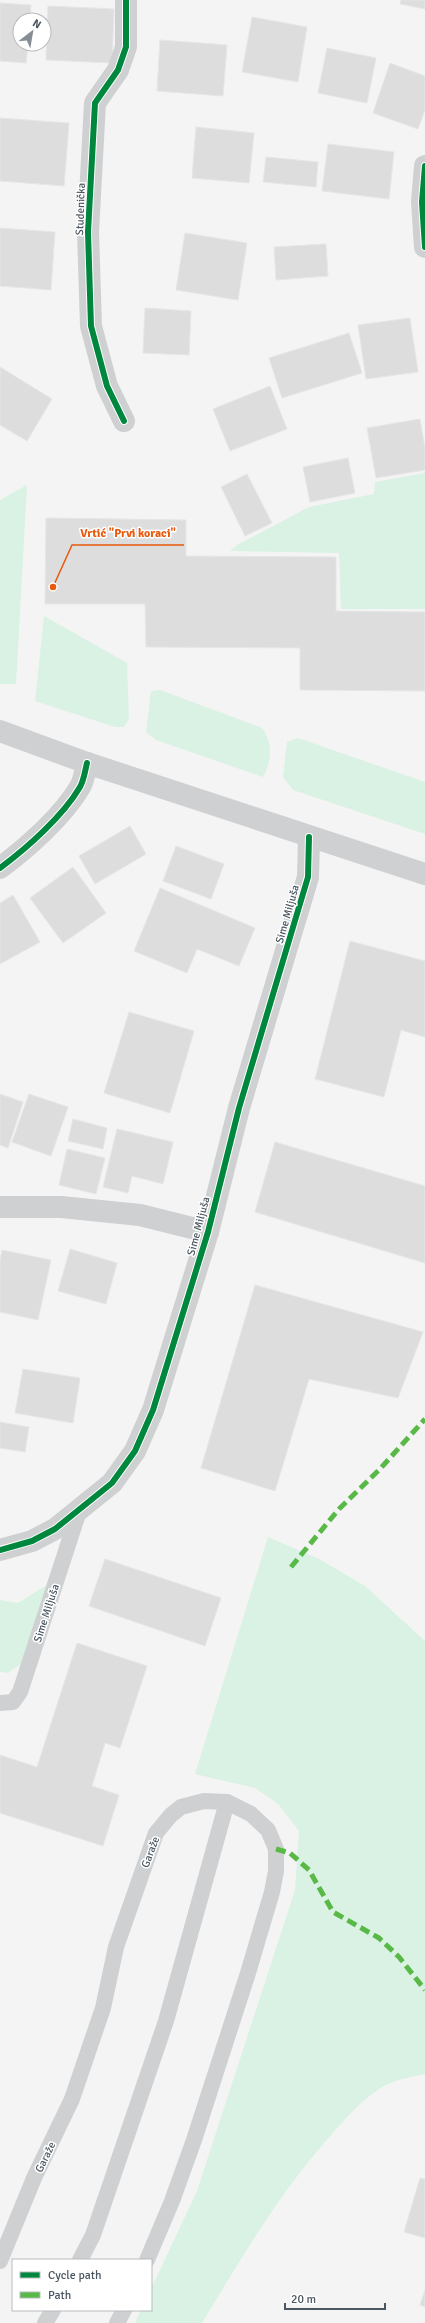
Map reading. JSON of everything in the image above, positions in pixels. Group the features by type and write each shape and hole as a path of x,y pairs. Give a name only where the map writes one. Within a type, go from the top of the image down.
{"street":[{"name":"Studenička","path":"124,421 107,386 91,326 88,232 95,103 118,70 126,47 126,0"},
{"path":"425,166 422,202 425,247"},
{"path":"0,731 87,763 425,874"},
{"path":"0,868 19,854 68,803 81,785 87,763"},
{"name":"Sime Miljuša","path":"0,1550 32,1541 55,1529 112,1483 135,1451 153,1410 208,1232 239,1108 308,877 309,837"},
{"name":"Sime Miljuša","path":"0,1207 61,1207 140,1215 208,1232"}],"lane":[{"name":"Sime Miljuša","path":"0,1703 13,1702 20,1692 79,1511"},
{"name":"Garaže","path":"0,2261 34,2178 72,2100 103,2008 116,1947 156,1834 171,1815 181,1807 204,1801 227,1802 251,1814 268,1830 276,1849 276,1870 272,1892 248,1973 194,2140 172,2201 147,2259"},
{"path":"81,2259 93,2235 166,2021 227,1802"},
{"path":"45,2323 52,2311"},
{"path":"117,2323 123,2311"}],"green space":[{"path":"425,473 425,609 341,609 339,553 230,551 237,545 309,507 374,494 375,482"},
{"path":"27,485 16,684 0,684 0,500"},
{"path":"44,616 127,663 129,718 124,727 115,727 35,701"},
{"path":"160,690 262,728 266,734 270,746 270,758 263,777 156,740 146,732 151,691"},
{"path":"298,738 425,782 425,834 293,790 283,777 287,742"},
{"path":"268,1537 319,1559 365,1586 425,1641 425,2074 401,2079 384,2086 366,2099 344,2121 296,2177 279,2201 247,2249 202,2323 135,2323 141,2311 152,2311 152,2287 197,2191 295,1890 299,1831 278,1804 255,1788 195,1774"},
{"path":"50,1583 21,1664 7,1673 0,1672 0,1600 18,1603"}],"building":[{"path":"401,0 425,0 425,9 400,4"},
{"path":"0,3 31,5 31,12 12,12 12,52 27,52 26,63 0,61"},
{"path":"48,6 114,9 112,63 46,60 46,52 52,52 52,12 48,12"},
{"path":"252,17 307,27 298,82 242,72"},
{"path":"160,40 227,45 223,96 157,91"},
{"path":"327,48 376,58 367,103 318,93"},
{"path":"390,63 425,76 425,110 418,129 373,113"},
{"path":"0,118 69,123 64,186 0,181"},
{"path":"196,127 254,133 249,183 192,178"},
{"path":"328,144 394,152 389,199 322,191"},
{"path":"266,157 318,162 316,187 263,182"},
{"path":"0,228 55,232 51,290 0,286"},
{"path":"185,233 247,243 238,300 176,290"},
{"path":"326,244 328,276 276,280 274,247"},
{"path":"145,308 191,311 189,355 143,353"},
{"path":"410,318 418,372 366,379 358,325"},
{"path":"349,333 362,373 282,398 269,358"},
{"path":"0,367 52,399 27,441 0,425"},
{"path":"270,386 287,429 230,451 213,409"},
{"path":"420,419 425,448 425,470 376,478 367,428"},
{"path":"348,458 355,493 310,502 303,467"},
{"path":"247,474 272,523 245,536 221,487"},
{"path":"46,518 186,520 186,556 336,557 336,611 425,612 425,691 300,690 300,648 146,647 145,604 45,604"},
{"path":"130,826 146,854 95,884 79,856"},
{"path":"176,846 224,864 211,899 163,881"},
{"path":"73,867 106,913 63,943 30,898"},
{"path":"160,888 255,928 239,966 197,949 187,973 134,951"},
{"path":"13,895 40,942 0,964 0,903"},
{"path":"350,941 425,961 425,1037 401,1030 384,1097 315,1079"},
{"path":"129,1012 194,1031 170,1113 104,1093"},
{"path":"0,1094 23,1102 8,1148 0,1145"},
{"path":"29,1094 68,1107 51,1156 12,1142"},
{"path":"73,1119 107,1128 103,1149 68,1141"},
{"path":"117,1129 173,1142 163,1184 132,1176 128,1193 103,1187"},
{"path":"275,1142 425,1186 425,1263 255,1212"},
{"path":"67,1149 105,1158 96,1194 59,1185"},
{"path":"70,1249 117,1263 106,1304 58,1291"},
{"path":"2,1250 51,1260 38,1320 0,1312 0,1260"},
{"path":"255,1285 423,1332 398,1398 309,1379 275,1491 201,1468"},
{"path":"23,1369 80,1378 73,1423 15,1413"},
{"path":"0,1422 29,1427 25,1452 0,1448"},
{"path":"105,1559 221,1598 205,1646 89,1606"},
{"path":"77,1643 147,1666 120,1748 105,1743 92,1786 119,1795 103,1846 0,1813 0,1755 37,1767"},
{"path":"420,2178 425,2179 425,2238 404,2232"},
{"path":"425,2290 425,2307 420,2305"}],"marked path":[{"path":"291,1567 339,1509 380,1469 425,1419"},
{"path":"276,1849 290,1853 309,1870 333,1912 379,1938 399,1957 425,1990"}],"cycle path":[{"path":"124,421 107,386 91,326 88,232 95,103 118,70 126,47 126,0"},
{"path":"425,166 422,202 425,247"},
{"path":"0,868 44,831 64,809 73,798 81,784 87,763"},
{"path":"0,1550 32,1541 55,1529 112,1483 135,1451 153,1410 208,1232 239,1108 308,877 309,837"}],"place":[{"name":"Vrtić \"Prvi koraci\"","path":"53,587"}]}
